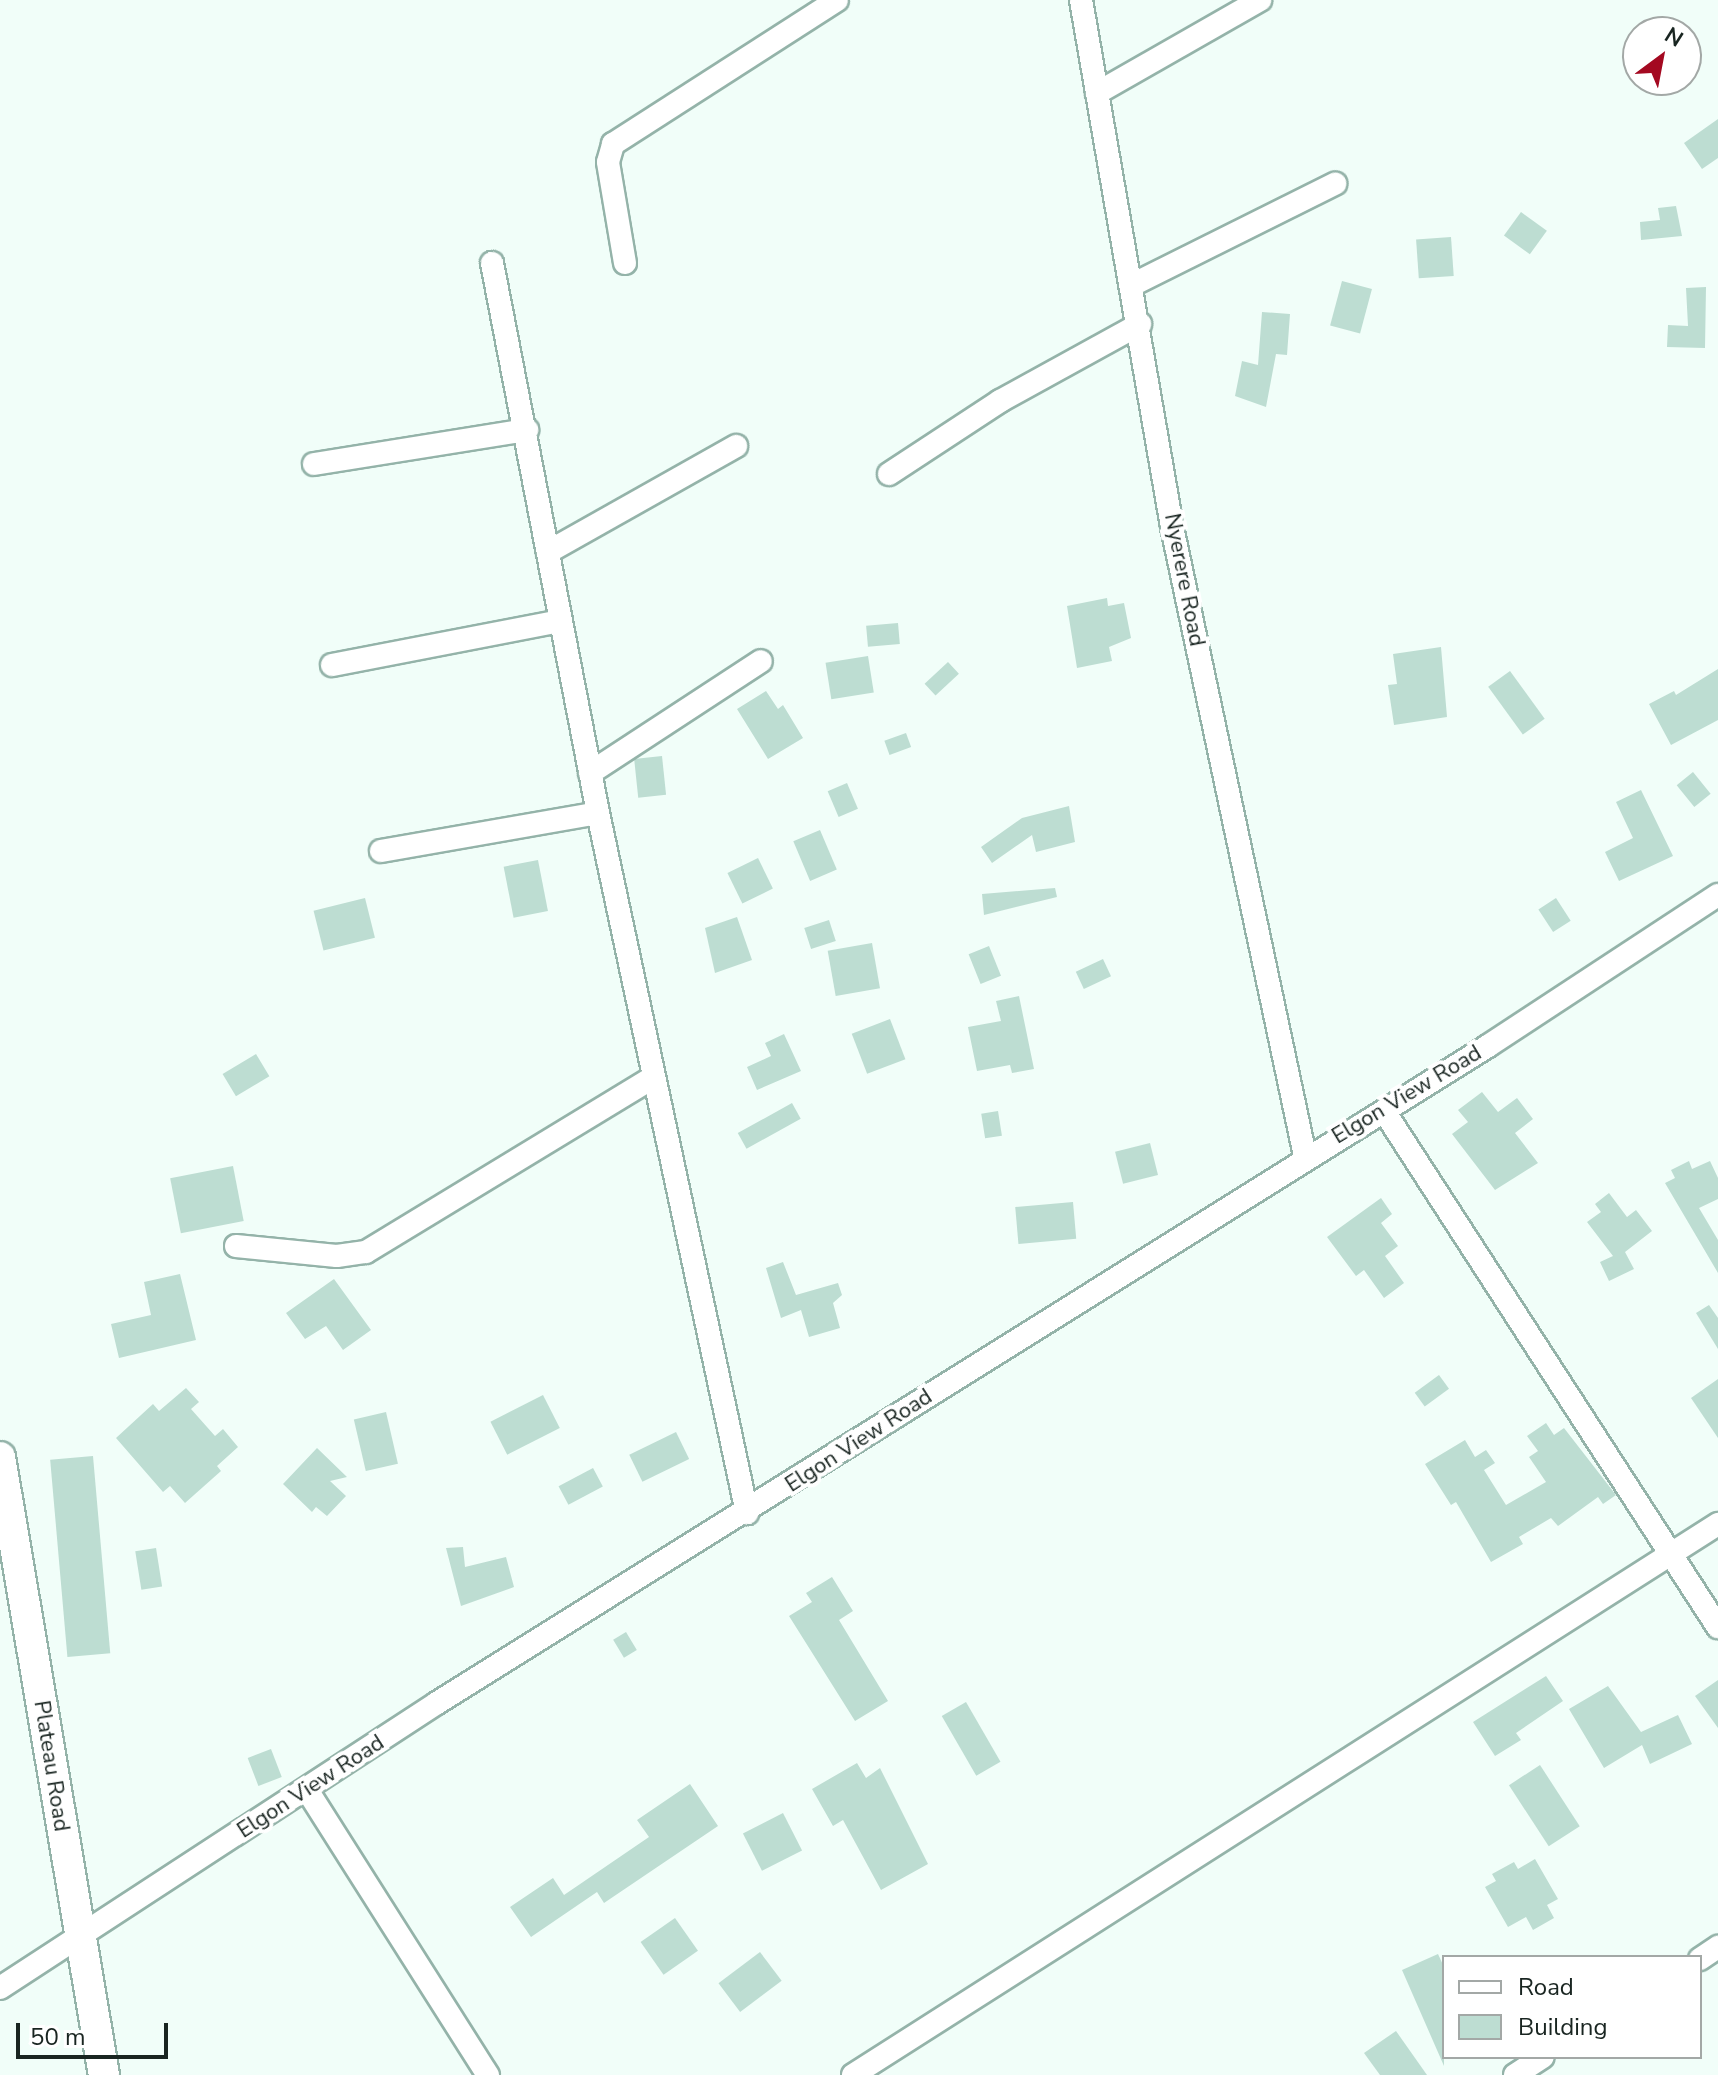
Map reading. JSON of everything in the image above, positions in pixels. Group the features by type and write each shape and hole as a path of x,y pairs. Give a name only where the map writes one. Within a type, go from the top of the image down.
{"street":[{"path":"625,263 607,152 837,0"},
{"name":"Nyerere Road","path":"1081,0 1134,284 1172,527 1305,1156"},
{"path":"1097,93 1260,0"},
{"path":"1134,284 1335,184"},
{"path":"492,263 652,1078 747,1513"},
{"path":"889,474 1000,401 1140,324"},
{"path":"314,464 527,430"},
{"path":"548,552 736,446"},
{"path":"332,665 560,621"},
{"path":"590,773 761,661"},
{"path":"381,851 598,813"},
{"name":"Elgon View Road","path":"0,1988 1305,1156 1384,1111 1718,895"},
{"path":"236,1246 337,1256 366,1252 652,1078"},
{"path":"1384,1111 1673,1552 1718,1627"},
{"name":"Plateau Road","path":"0,1457 8,1551 104,2075"},
{"path":"853,2075 1718,1524"},
{"path":"307,1790 488,2075"},
{"path":"1515,2075 1540,2059"}],"building":[{"path":"1718,119 1718,158 1702,169 1684,143"},
{"path":"1676,206 1682,236 1641,240 1640,222 1660,220 1658,208"},
{"path":"1521,212 1547,231 1530,254 1504,235"},
{"path":"1451,237 1454,276 1419,278 1416,239"},
{"path":"1342,281 1372,289 1360,333 1330,325"},
{"path":"1706,287 1705,348 1667,347 1668,325 1688,326 1686,288"},
{"path":"1262,312 1290,314 1287,355 1276,354 1266,407 1235,396 1242,361 1258,365"},
{"path":"1107,598 1108,606 1124,603 1131,638 1109,647 1112,661 1077,668 1067,606"},
{"path":"898,623 900,644 868,647 866,626"},
{"path":"1441,647 1447,717 1394,725 1388,685 1397,684 1393,654"},
{"path":"868,656 874,693 831,699 826,663"},
{"path":"948,662 959,674 936,696 925,684"},
{"path":"1718,669 1718,720 1671,745 1649,704 1674,691 1676,695"},
{"path":"1510,671 1545,719 1523,735 1488,687"},
{"path":"766,691 778,709 783,705 803,738 768,759 737,709"},
{"path":"906,733 911,747 890,755 884,741"},
{"path":"662,756 666,795 638,798 634,759"},
{"path":"1693,772 1711,794 1694,807 1677,785"},
{"path":"847,783 858,809 839,817 828,791"},
{"path":"1641,790 1673,856 1619,881 1605,852 1633,838 1616,802"},
{"path":"1069,806 1075,842 1036,852 1032,835 992,863 981,847 1022,818"},
{"path":"820,830 837,870 810,881 793,841"},
{"path":"758,858 773,889 742,903 727,873"},
{"path":"538,860 548,911 514,918 504,867"},
{"path":"1055,888 1057,897 984,915 982,894"},
{"path":"365,898 375,938 323,951 314,911"},
{"path":"1556,898 1571,921 1553,932 1538,909"},
{"path":"737,917 752,960 715,973 705,928"},
{"path":"829,920 836,941 811,949 804,928"},
{"path":"872,943 880,988 836,996 828,951"},
{"path":"989,946 1001,976 981,984 969,954"},
{"path":"1103,959 1111,976 1084,989 1076,972"},
{"path":"1019,996 1034,1069 1012,1073 1010,1065 977,1071 968,1027 1001,1021 996,1001"},
{"path":"890,1019 905,1059 867,1074 852,1034"},
{"path":"784,1034 801,1071 757,1090 747,1067 771,1056 765,1043"},
{"path":"256,1054 269,1076 236,1096 223,1074"},
{"path":"1482,1092 1498,1112 1517,1098 1533,1119 1515,1133 1538,1163 1495,1190 1452,1134 1468,1122 1458,1110"},
{"path":"792,1103 801,1119 747,1149 738,1133"},
{"path":"998,1111 1002,1136 985,1138 981,1114"},
{"path":"1150,1143 1158,1175 1123,1184 1115,1152"},
{"path":"1689,1161 1692,1169 1710,1161 1718,1178 1718,1199 1699,1208 1718,1240 1718,1273 1665,1183 1675,1178 1671,1170"},
{"path":"233,1166 244,1221 181,1233 170,1178"},
{"path":"1609,1193 1627,1217 1636,1210 1652,1231 1625,1252 1634,1269 1609,1281 1600,1262 1613,1256 1587,1222 1601,1212 1595,1204"},
{"path":"1381,1198 1392,1214 1381,1223 1398,1246 1385,1256 1404,1283 1384,1298 1364,1270 1356,1276 1327,1237"},
{"path":"1073,1202 1076,1239 1018,1244 1015,1207"},
{"path":"783,1262 796,1295 838,1283 842,1295 833,1303 840,1328 809,1337 801,1310 781,1318 766,1268"},
{"path":"180,1274 196,1340 119,1358 111,1324 151,1315 144,1282"},
{"path":"334,1279 371,1330 343,1350 326,1326 305,1339 286,1313"},
{"path":"1709,1305 1718,1318 1718,1349 1696,1313"},
{"path":"1439,1375 1449,1389 1425,1406 1415,1393"},
{"path":"1718,1379 1718,1438 1691,1398"},
{"path":"186,1388 199,1402 191,1409 215,1436 223,1429 238,1447 217,1466 221,1471 185,1503 170,1486 163,1492 116,1438 153,1404 159,1411"},
{"path":"543,1395 560,1428 507,1455 490,1422"},
{"path":"386,1412 398,1464 366,1471 354,1419"},
{"path":"1546,1423 1554,1435 1564,1428 1616,1495 1603,1504 1598,1497 1558,1526 1551,1518 1519,1537 1523,1544 1491,1562 1456,1502 1451,1505 1425,1464 1465,1440 1475,1457 1486,1450 1495,1463 1484,1470 1506,1505 1546,1482 1529,1457 1538,1451 1527,1436"},
{"path":"676,1432 689,1459 642,1482 629,1455"},
{"path":"317,1448 347,1477 330,1481 346,1496 327,1516 316,1507 312,1512 283,1484"},
{"path":"93,1456 110,1653 67,1657 50,1460"},
{"path":"593,1468 603,1487 568,1505 559,1486"},
{"path":"463,1547 465,1567 506,1557 514,1587 461,1606 446,1548"},
{"path":"156,1548 162,1587 141,1590 135,1551"},
{"path":"832,1577 853,1611 839,1620 888,1701 855,1721 789,1616 812,1602 806,1593"},
{"path":"626,1632 637,1650 624,1658 613,1640"},
{"path":"1546,1676 1563,1701 1516,1733 1521,1740 1495,1756 1473,1722"},
{"path":"1718,1680 1718,1728 1695,1696"},
{"path":"1608,1686 1641,1732 1678,1715 1692,1744 1650,1764 1642,1745 1604,1768 1569,1709"},
{"path":"966,1702 1001,1762 976,1776 942,1716"},
{"path":"271,1749 282,1777 258,1786 248,1758"},
{"path":"857,1763 866,1778 880,1768 928,1864 881,1890 843,1820 833,1826 812,1789"},
{"path":"1540,1765 1580,1826 1549,1846 1509,1785"},
{"path":"690,1784 718,1826 604,1903 597,1892 531,1937 510,1907 553,1878 564,1895 649,1837 637,1820"},
{"path":"783,1813 802,1850 762,1871 743,1833"},
{"path":"1535,1859 1558,1899 1547,1905 1554,1918 1533,1930 1526,1917 1508,1927 1485,1887 1496,1881 1492,1874 1514,1862 1518,1869"},
{"path":"675,1918 698,1951 664,1975 641,1942"},
{"path":"760,1952 782,1981 740,2012 718,1983"},
{"path":"1438,1954 1442,1963 1444,2066 1402,1970"},
{"path":"1396,2031 1427,2075 1380,2075 1364,2053"}]}
